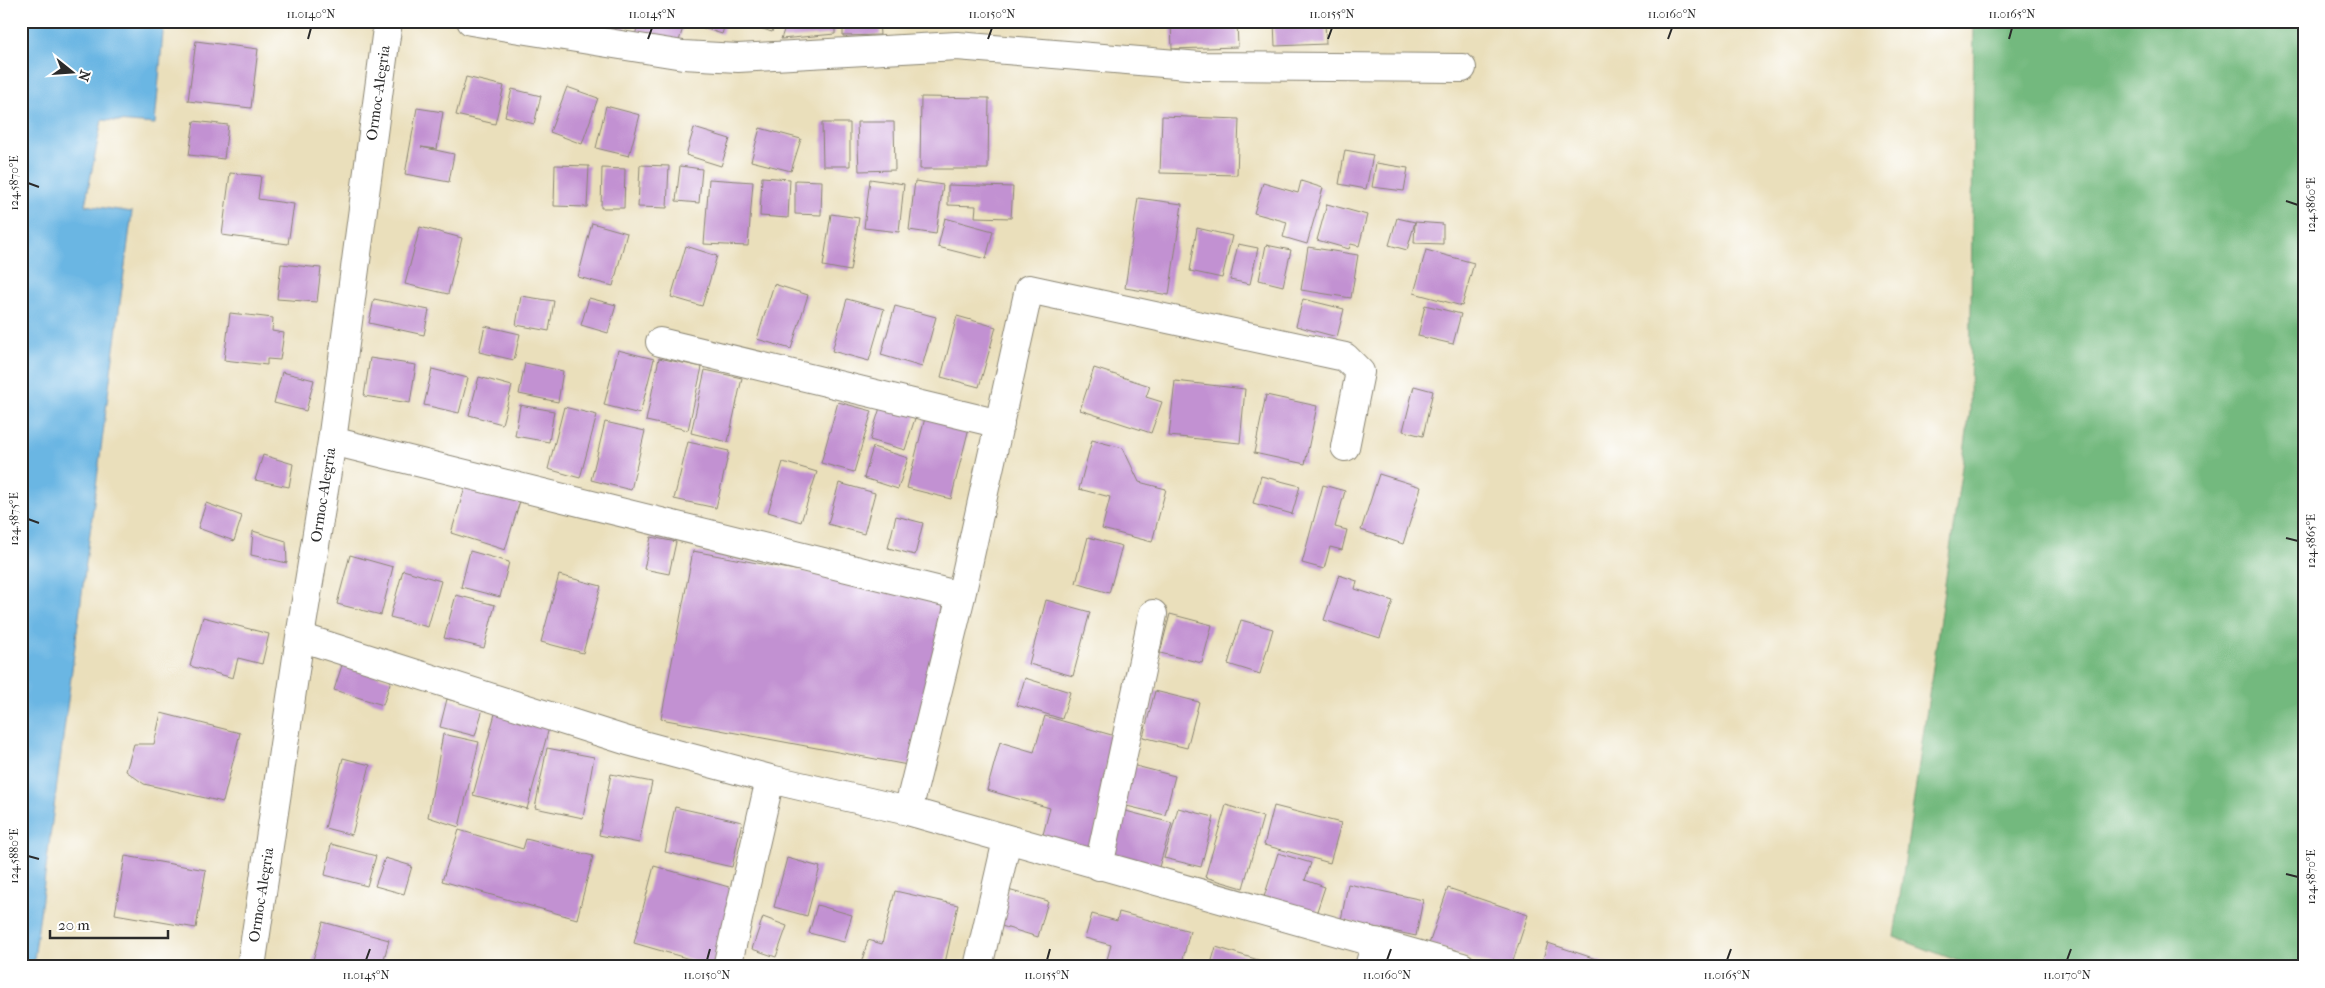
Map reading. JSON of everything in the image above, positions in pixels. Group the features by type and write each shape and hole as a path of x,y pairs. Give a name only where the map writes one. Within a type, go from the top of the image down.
{"street":[{"name":"Ormoc-Alegria","path":"250,967 332,441 388,21"},
{"path":"471,21 683,55 738,58 958,46 1200,66 1462,68"},
{"path":"908,811 961,596 1029,289 1345,358 1360,372 1345,447"},
{"path":"660,342 1000,424"},
{"path":"332,441 961,596"},
{"path":"1099,866 1153,614"},
{"path":"300,637 628,741 770,779 908,811 1099,866 1373,954 1462,967"},
{"path":"727,967 770,779"},
{"path":"978,967 1007,840"}],"green space":[{"path":"1974,21 2304,21 2304,967 1974,967 1894,937 1970,411"}],"water":[{"path":"21,21 164,21 155,124 102,120 85,205 132,212 33,967 21,967"}],"building":[{"path":"584,21 628,21 621,44 581,31"},
{"path":"639,21 685,21 676,51 634,39"},
{"path":"698,21 726,21 722,34 697,26"},
{"path":"739,21 775,21 772,32"},
{"path":"787,21 835,21 835,34 781,39"},
{"path":"843,21 879,21 880,35 843,36"},
{"path":"1171,21 1237,21 1238,47 1172,49"},
{"path":"1274,21 1325,21 1326,44 1275,46"},
{"path":"196,41 258,49 251,108 188,101"},
{"path":"466,77 504,86 495,124 456,115"},
{"path":"567,87 598,98 582,144 550,132"},
{"path":"512,89 541,96 534,124 505,116"},
{"path":"921,97 989,98 988,169 920,169"},
{"path":"606,106 640,115 629,156 596,148"},
{"path":"417,108 443,112 437,149 421,147 454,154 449,182 405,174"},
{"path":"1162,116 1239,119 1237,175 1160,173"},
{"path":"194,121 228,125 224,159 189,155"},
{"path":"857,122 894,122 895,170 859,171"},
{"path":"822,123 850,123 850,166 823,166"},
{"path":"694,128 730,139 721,166 686,155"},
{"path":"760,128 801,139 791,171 751,161"},
{"path":"1345,150 1373,155 1366,189 1339,184"},
{"path":"1376,163 1408,168 1404,191 1372,187"},
{"path":"555,165 589,166 587,207 554,206"},
{"path":"640,165 669,166 667,208 638,207"},
{"path":"680,166 702,169 699,203 676,201"},
{"path":"602,168 625,169 624,208 601,208"},
{"path":"230,173 261,176 258,199 294,204 288,244 222,235"},
{"path":"762,177 790,179 788,218 760,216"},
{"path":"709,179 753,182 748,246 704,244"},
{"path":"870,179 904,184 899,232 864,228"},
{"path":"795,180 822,181 821,215 795,214"},
{"path":"915,181 943,185 936,234 909,230"},
{"path":"1301,181 1323,188 1307,244 1283,237 1287,222 1254,213 1263,183 1298,193"},
{"path":"948,185 1013,187 1011,218 975,217 976,206 948,205"},
{"path":"1138,198 1182,204 1169,295 1125,288"},
{"path":"1327,204 1367,215 1359,246 1351,244 1349,249 1317,240"},
{"path":"831,214 859,218 850,271 823,266"},
{"path":"945,218 993,231 986,259 938,247"},
{"path":"1397,218 1415,222 1407,250 1389,245"},
{"path":"1415,222 1443,224 1443,244 1414,243"},
{"path":"592,223 627,233 613,286 578,277"},
{"path":"420,227 462,238 448,294 405,284"},
{"path":"1197,228 1232,236 1222,278 1190,271"},
{"path":"1238,244 1258,248 1250,284 1230,280"},
{"path":"1266,245 1291,250 1283,286 1259,280"},
{"path":"686,246 717,256 702,306 671,297"},
{"path":"1308,247 1358,255 1351,298 1301,290"},
{"path":"1426,250 1474,263 1462,306 1414,293"},
{"path":"281,264 321,268 317,302 277,299"},
{"path":"774,284 808,295 791,349 757,339"},
{"path":"521,296 554,301 549,331 516,325"},
{"path":"589,298 616,305 608,333 581,325"},
{"path":"374,299 429,310 424,335 369,323"},
{"path":"847,299 884,309 869,361 832,351"},
{"path":"1303,299 1344,309 1337,337 1296,326"},
{"path":"1425,305 1461,314 1453,344 1418,336"},
{"path":"895,306 936,317 922,367 881,355"},
{"path":"230,313 273,318 272,331 284,333 280,360 267,359 267,365 224,360"},
{"path":"957,316 996,327 979,387 941,377"},
{"path":"485,326 520,334 514,360 479,352"},
{"path":"618,350 654,359 640,414 604,405"},
{"path":"370,358 416,365 410,403 364,396"},
{"path":"659,358 702,367 688,430 646,421"},
{"path":"525,363 563,371 558,402 519,394"},
{"path":"1094,368 1150,386 1146,397 1162,402 1151,433 1080,410"},
{"path":"432,369 468,378 459,413 424,405"},
{"path":"705,370 742,378 728,442 691,433"},
{"path":"282,372 314,380 306,411 274,403"},
{"path":"479,377 512,386 502,424 469,415"},
{"path":"1175,381 1245,389 1240,443 1169,436"},
{"path":"1414,386 1433,391 1423,436 1403,431"},
{"path":"1266,395 1317,406 1305,464 1254,453"},
{"path":"882,401 917,412 905,450 870,440"},
{"path":"838,402 872,411 854,472 821,463"},
{"path":"520,405 554,411 549,442 515,436"},
{"path":"564,407 597,415 580,478 548,469"},
{"path":"926,414 970,424 951,499 907,488"},
{"path":"605,422 645,431 631,490 591,480"},
{"path":"1092,440 1123,448 1139,482 1166,489 1152,542 1102,529 1110,497 1079,489"},
{"path":"688,442 729,451 716,508 674,499"},
{"path":"873,447 908,458 898,489 864,478"},
{"path":"263,455 293,464 289,487 255,480"},
{"path":"783,462 817,472 801,522 768,512"},
{"path":"1379,474 1421,487 1403,544 1361,530"},
{"path":"1261,476 1300,486 1292,514 1253,503"},
{"path":"839,483 875,493 864,534 828,524"},
{"path":"466,484 520,501 505,550 451,533"},
{"path":"1323,485 1345,491 1335,527 1347,530 1342,550 1330,547 1324,569 1302,563"},
{"path":"206,503 242,516 234,541 198,528"},
{"path":"896,516 923,523 915,555 888,548"},
{"path":"253,531 286,541 287,563 251,555"},
{"path":"651,537 676,542 669,574 644,569"},
{"path":"1088,537 1122,546 1109,593 1076,583"},
{"path":"470,551 509,562 500,597 461,587"},
{"path":"693,551 945,598 913,766 661,719"},
{"path":"350,555 393,567 381,615 337,604"},
{"path":"403,570 441,581 428,627 390,617"},
{"path":"559,575 601,586 583,653 541,642"},
{"path":"1339,575 1357,581 1355,589 1393,601 1380,638 1324,620"},
{"path":"456,595 495,605 484,648 444,638"},
{"path":"1046,600 1090,612 1073,676 1029,664"},
{"path":"1170,614 1212,625 1202,663 1160,653"},
{"path":"203,617 269,634 262,664 238,658 233,678 190,666"},
{"path":"1241,620 1273,629 1260,674 1228,664"},
{"path":"342,665 391,680 383,705 334,690"},
{"path":"1025,678 1070,692 1062,719 1017,705"},
{"path":"1155,691 1199,702 1187,748 1143,737"},
{"path":"447,699 483,709 475,736 440,727"},
{"path":"496,710 550,724 527,809 473,795"},
{"path":"161,713 240,733 223,802 144,784 126,771 134,744 154,744"},
{"path":"1045,716 1115,736 1102,781 1106,783 1089,860 1040,846 1050,808 987,790 1000,742 1034,752"},
{"path":"443,734 479,742 459,827 428,817"},
{"path":"547,748 594,757 583,818 535,808"},
{"path":"343,758 370,765 352,835 325,828"},
{"path":"1128,764 1175,776 1165,815 1118,804"},
{"path":"611,774 652,782 639,843 599,835"},
{"path":"1226,805 1263,817 1243,888 1205,877"},
{"path":"1274,806 1341,823 1330,863 1264,845"},
{"path":"675,807 742,822 732,867 665,852"},
{"path":"1178,808 1214,817 1201,867 1164,858"},
{"path":"1118,809 1172,823 1156,877 1103,862"},
{"path":"459,830 523,849 526,839 593,856 577,919 442,881"},
{"path":"331,844 376,856 367,886 325,875"},
{"path":"1278,853 1311,863 1305,880 1325,887 1316,914 1264,897"},
{"path":"125,856 206,870 196,928 115,914"},
{"path":"385,858 412,866 404,894 375,886"},
{"path":"787,858 820,867 807,916 774,907"},
{"path":"654,866 736,889 714,966 634,943"},
{"path":"1348,884 1423,900 1416,936 1341,920"},
{"path":"1448,888 1528,915 1511,967 1498,967 1429,944"},
{"path":"1008,890 1048,901 1038,937 998,925"},
{"path":"895,891 958,905 945,963 948,964 947,967 860,967 868,940 882,944"},
{"path":"817,905 852,915 844,942 809,933"},
{"path":"1119,912 1190,931 1181,967 1105,967 1111,945 1085,938 1092,914 1117,921"},
{"path":"763,917 787,926 776,957 752,949"},
{"path":"323,922 389,940 382,967 322,967 312,964"},
{"path":"1548,943 1617,966 1617,967 1540,967"},
{"path":"1216,947 1278,966 1278,967 1210,967"}]}
